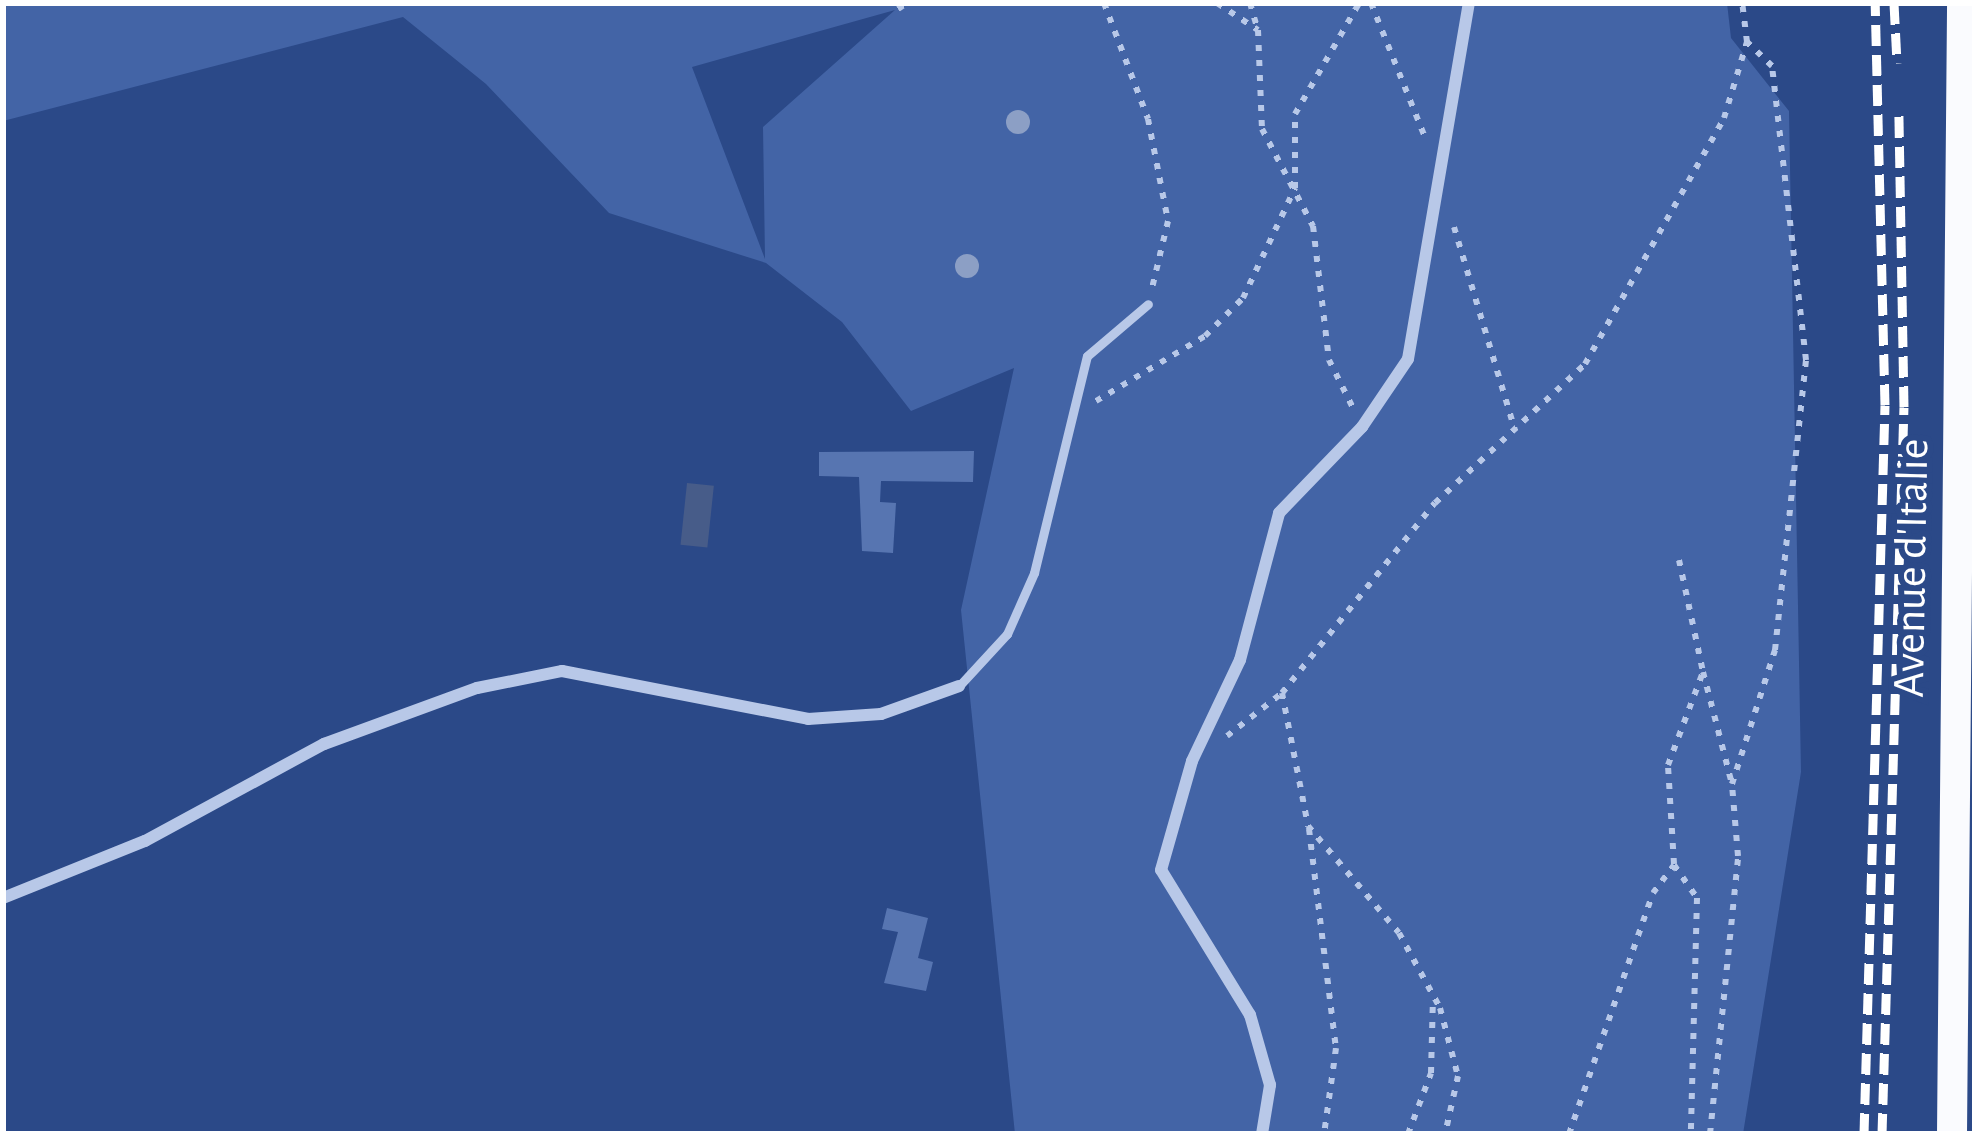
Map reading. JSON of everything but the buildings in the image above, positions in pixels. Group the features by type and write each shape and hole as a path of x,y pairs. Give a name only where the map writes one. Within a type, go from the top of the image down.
{"main road":[{"name":"Avenue d'Italie","path":"1952,1134 1962,3"}],"street":[{"path":"1262,1134 1270,1085 1250,1015 1161,870 1192,760 1240,660 1279,513 1362,427 1408,359 1469,3"},
{"path":"3,898 145,842 324,744 477,688 562,670 808,719 881,714 958,686"}],"lane":[{"path":"958,686 1007,634 1034,573 1087,356 1148,304"}],"path":[{"path":"898,9 907,3"},
{"path":"1104,3 1148,119 1168,221 1148,304"},
{"path":"1217,3 1258,30"},
{"path":"1250,3 1258,30 1262,129 1313,226 1329,360 1362,427"},
{"path":"1071,417 1205,336 1275,244 1295,188 1295,114 1359,3"},
{"path":"1192,760 1282,693 1435,503 1585,364 1724,118 1747,42 1742,3"},
{"path":"1732,784 1775,650 1806,360 1772,66 1747,42"},
{"path":"1678,560 1732,784 1738,856 1710,1134"},
{"path":"1691,1134 1696,898 1674,865 1668,765 1703,672"},
{"path":"1282,693 1308,826 1336,1048 1324,1134"},
{"path":"1308,826 1399,933 1433,994 1458,1076 1445,1134"},
{"path":"1569,1134 1653,893 1674,865"},
{"path":"1408,1134 1431,1073 1433,994"}],"shaded area":[{"path":"3,3 1727,3 1731,38 1789,111 1801,772 1743,1134 1015,1134 961,610 1014,368 911,411 842,322 766,263 609,213 486,84 403,17 3,121","holes":["895,10 763,127 765,259 692,67"]},
{"path":"687,483 714,486 707,547 681,545"}],"railway":[{"path":"1864,1134 1885,405 1875,3"},
{"path":"1894,3 1897,63"},
{"path":"1882,1134 1904,407 1899,111"}]}
